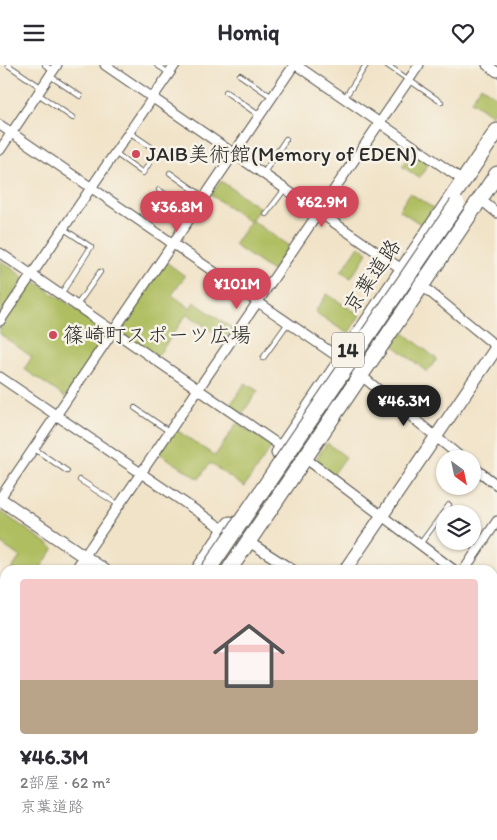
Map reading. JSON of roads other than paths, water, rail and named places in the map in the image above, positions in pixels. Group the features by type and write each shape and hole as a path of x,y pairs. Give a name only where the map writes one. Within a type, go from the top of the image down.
{"highway":[{"name":"京葉道路","path":"202,565 497,131"},
{"path":"461,206 497,147"},
{"path":"461,206 497,163"},
{"name":"14","path":"233,565 497,174"},
{"name":"京葉道路","path":"211,565 461,206"},
{"name":"京葉道路","path":"222,565 461,206"}],"street":[{"path":"0,321 175,65"},
{"path":"96,565 0,498 295,65 464,181"},
{"path":"78,565 419,65"},
{"path":"487,65 497,72"},
{"path":"108,66 262,174 403,269 422,287 497,347 349,565"},
{"path":"0,150 54,71"},
{"path":"0,125 172,245 341,359 451,450"},
{"path":"480,199 497,213"},
{"path":"0,253 282,447"},
{"path":"0,377 226,531"},
{"path":"306,458 447,565"},
{"path":"481,473 497,485"},
{"path":"467,565 497,521"},
{"path":"249,542 284,565"}],"lane":[{"path":"8,65 73,118"},
{"path":"45,65 80,96"},
{"path":"157,65 170,73"},
{"path":"344,99 366,65"},
{"path":"387,65 441,102"},
{"path":"240,75 272,97"},
{"path":"226,92 260,116"},
{"path":"115,153 143,173 157,151 129,132"},
{"path":"262,174 286,139"},
{"path":"170,173 204,197"},
{"path":"266,214 285,189"},
{"path":"159,190 193,214"},
{"path":"61,295 91,247 62,228"},
{"path":"77,305 100,272"},
{"path":"264,358 288,323"},
{"path":"135,408 170,432"},
{"path":"33,448 67,471"},
{"path":"80,480 119,505"},
{"path":"420,545 436,523"}],"place":[{"name":"JAIB美術館(Memory of EDEN)","path":"136,154"},
{"name":"篠崎町スポーツ広場","path":"53,335"}]}
